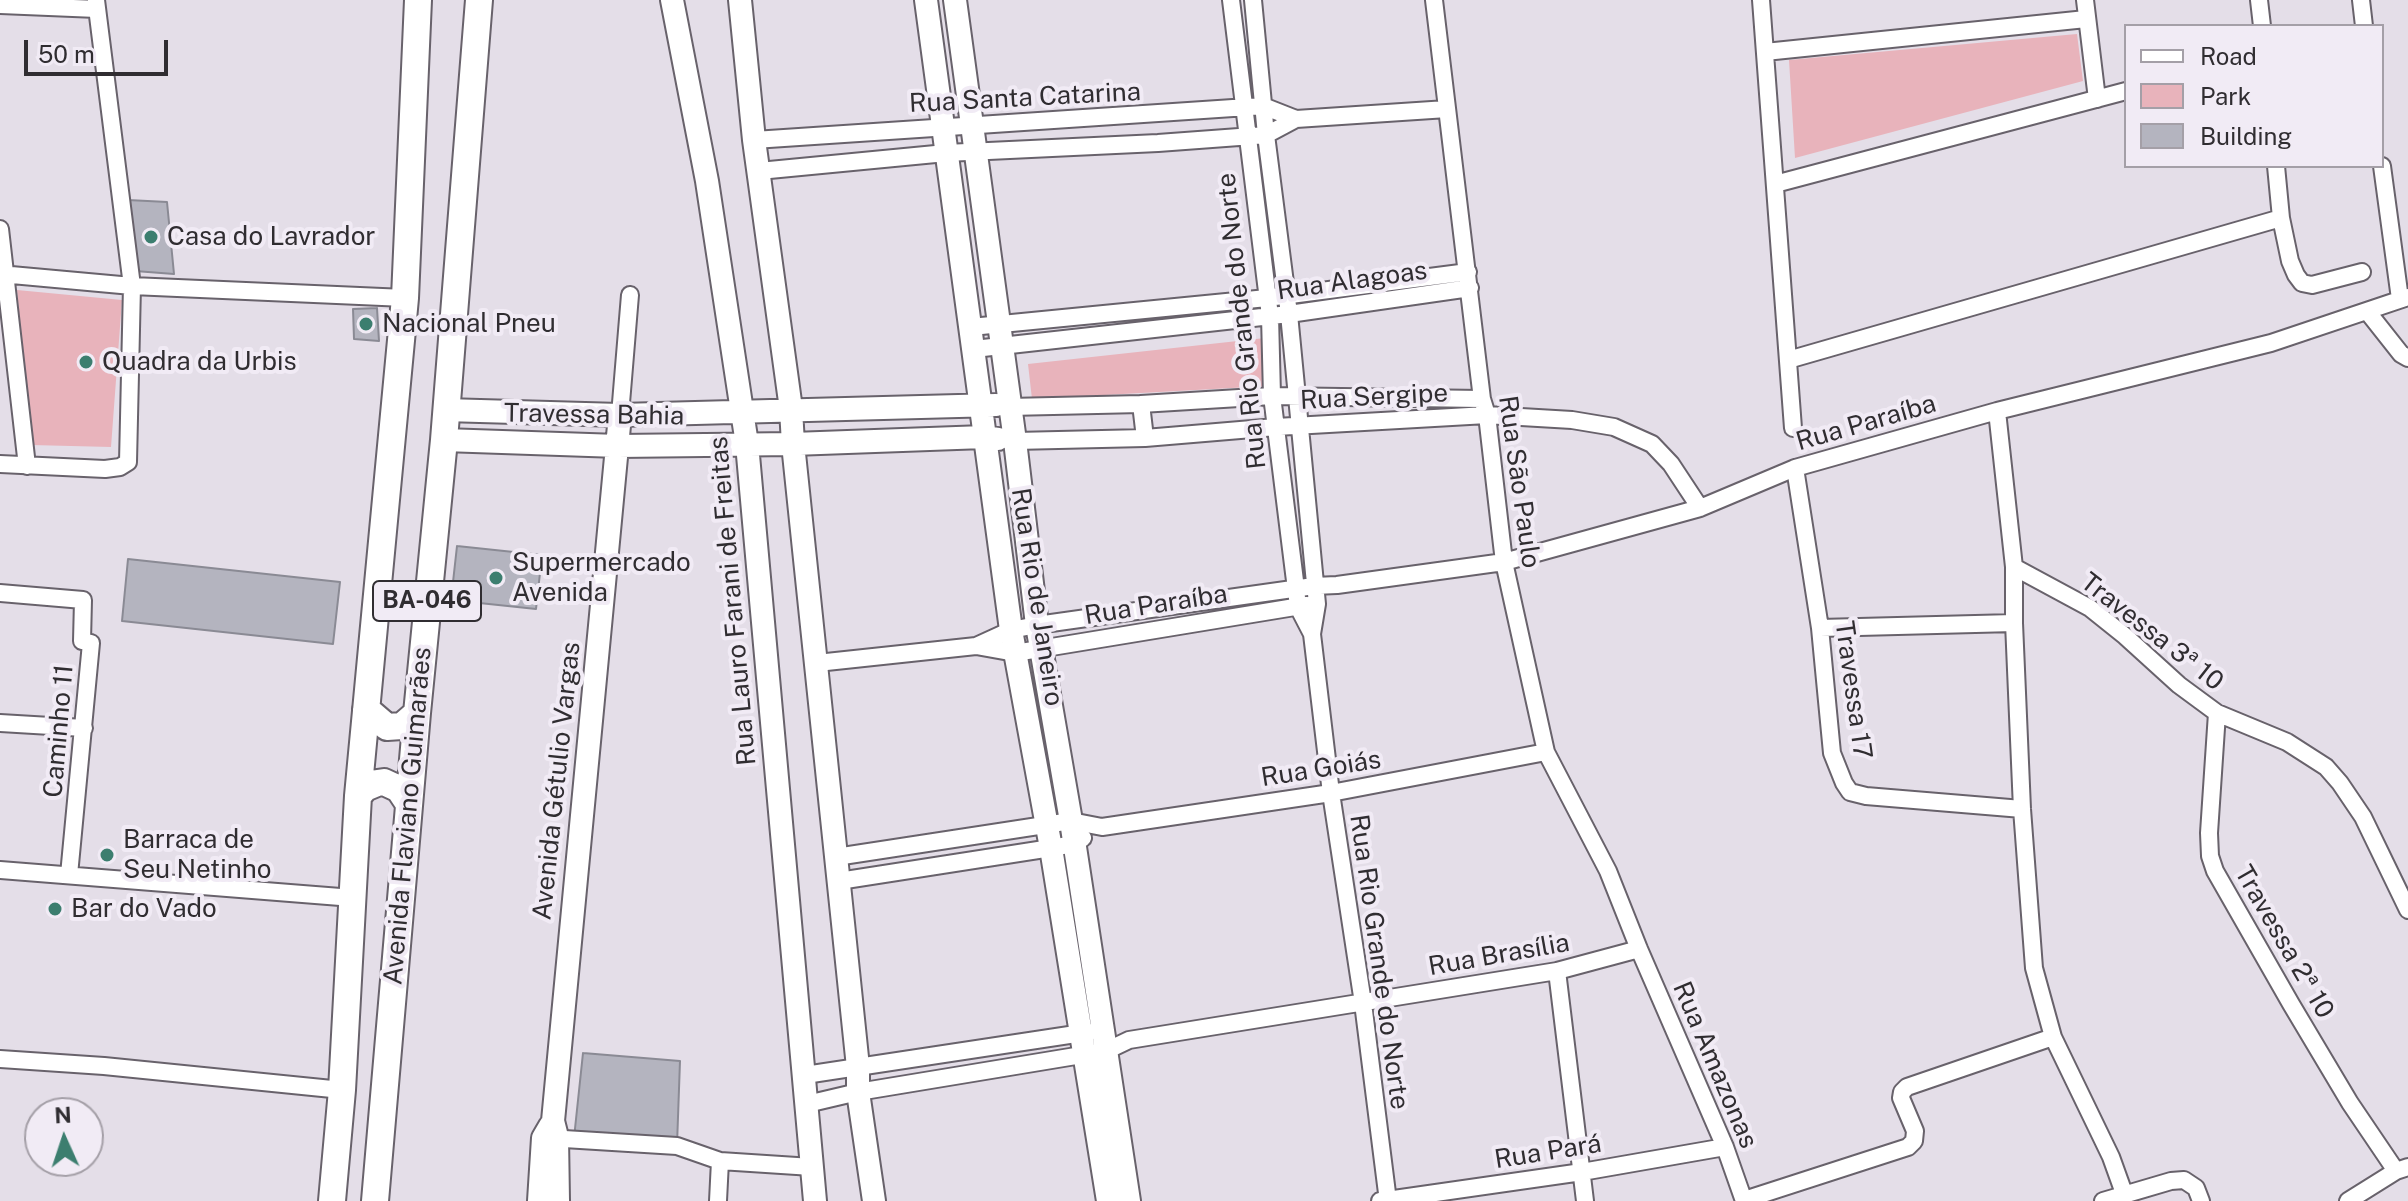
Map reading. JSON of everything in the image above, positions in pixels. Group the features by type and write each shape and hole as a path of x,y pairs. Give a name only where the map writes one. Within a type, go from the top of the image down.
{"main road":[{"name":"Avenida Flaviano Guimarães","path":"332,1201 342,1090 358,796 405,298 418,0"},
{"name":"Avenida Flaviano Guimarães","path":"375,1201 444,440 479,0"},
{"path":"366,709 387,727 402,726 417,713"},
{"path":"358,796 365,788 384,782 399,789 409,804"}],"street":[{"name":"Rua Lauro Farani de Freitas","path":"672,0 707,181 747,444 815,1201"},
{"path":"740,0 754,140 791,409 858,1067 858,1092 874,1201"},
{"name":"Rua Rio de Janeiro","path":"926,0 1011,630 1049,837 1129,1201"},
{"name":"Rua Rio de Janeiro","path":"955,0 1039,636 1073,832 1108,1201"},
{"name":"Rua São Paulo","path":"1434,0 1504,562 1546,752 1608,871 1639,949"},
{"path":"1761,0 1793,428"},
{"path":"2085,0 2097,99"},
{"path":"2259,0 2262,24"},
{"path":"2361,0 2364,24"},
{"path":"0,5 96,4 132,286 128,462 120,467 105,469 0,464"},
{"path":"1232,7 1253,6"},
{"name":"Rua Rio Grande do Norte","path":"1253,6 1289,314 1317,604 1312,634 1331,793 1363,1003 1385,1200"},
{"name":"Rua Rio Grande do Norte","path":"1232,7 1270,316 1272,396 1298,607 1312,634"},
{"path":"1765,52 2086,19"},
{"path":"1775,184 2124,92"},
{"name":"Rua Santa Catarina","path":"754,140 1263,106 1296,119"},
{"name":"Rua Santa Catarina","path":"759,171 946,153 1266,135 1296,119 1447,109"},
{"path":"1156,115 1158,143"},
{"path":"844,133 847,163"},
{"path":"2276,168 2281,218 2290,261 2302,283 2320,284 2362,272"},
{"path":"2382,168 2404,298"},
{"path":"1258,216 1276,214"},
{"path":"1788,360 2281,218"},
{"path":"0,229 27,466"},
{"path":"3,274 132,286 405,298"},
{"name":"Rua Alagoas","path":"1001,336 1267,298 1469,280"},
{"name":"Rua Alagoas","path":"1001,336 1289,314 1469,280"},
{"path":"620,415 630,295"},
{"name":"Rua Paraíba","path":"817,663 976,646 1015,653 1039,636 1314,586 1504,562 1700,508 1795,468 1997,411 2271,343 2404,298"},
{"path":"2367,311 2401,354 2408,358"},
{"path":"973,338 1001,336"},
{"name":"Rua Sergipe","path":"1009,407 1296,396 1484,407 1614,427 1652,444 1671,464 1700,508"},
{"name":"Travessa Bahia","path":"445,410 620,415 981,404 1009,407"},
{"path":"1141,404 1145,438"},
{"name":"Rua Sergipe","path":"1015,441 1145,438 1484,407"},
{"path":"1997,411 2014,567 2022,809 2034,968 2053,1037 2111,1157 2125,1196"},
{"name":"Avenida Gétulio Vargas","path":"539,1201 551,1132 620,415"},
{"name":"Travessa Bahia","path":"444,440 618,446 984,437 1015,441"},
{"name":"Travessa 17","path":"1795,468 1820,628 1832,753 1850,792 1866,796 2022,809"},
{"name":"Travessa 3ª 10","path":"2014,567 2090,608 2179,685 2217,713 2287,742 2326,767 2363,817 2408,910"},
{"path":"1317,604 1337,585"},
{"name":"Caminho 11","path":"0,593 83,600 82,641 91,643 69,875"},
{"name":"Rua Paraíba","path":"976,646 1011,630 1039,636 1317,604"},
{"path":"1820,628 2014,623"},
{"name":"Travessa 2ª 10","path":"2217,713 2209,833 2210,856 2215,871 2350,1103 2402,1169"},
{"path":"0,723 84,728"},
{"name":"Rua Goiás","path":"839,881 1073,832 1331,793 1546,752"},
{"name":"Rua Goiás","path":"836,857 1049,837"},
{"path":"0,870 353,898"},
{"name":"Rua Brasília","path":"805,1075 1129,1040 1557,971 1639,949"},
{"name":"Rua Amazonas","path":"1639,949 1725,1147 1744,1201"},
{"path":"1557,971 1585,1201"},
{"path":"1744,1201 1908,1147 1914,1141 1915,1131 1901,1098 1907,1087 2053,1037"},
{"name":"Rua Brasília","path":"807,1104 1093,1042"},
{"path":"0,1059 104,1066 342,1090"},
{"path":"551,1132 677,1146 720,1161 812,1167"},
{"name":"Avenida Gétulio Vargas","path":"551,1132 558,1201"},
{"name":"Rua Pará","path":"1385,1200 1582,1172 1725,1147"},
{"path":"718,1201 720,1161"},
{"path":"2348,1201 2402,1169"},
{"path":"2103,1201 2184,1180 2196,1188 2201,1201"}],"green space":[{"path":"2077,34 2083,81 1795,158 1789,60"},
{"path":"17,290 122,300 111,447 31,445"},
{"path":"1265,338 1268,386 1032,399 1028,364"}],"building":[{"name":"Casa do Lavrador","path":"128,200 167,202 174,274 135,271"},
{"name":"Nacional Pneu","path":"377,308 379,341 354,339 353,309"},
{"name":"Supermercado Avenida","path":"457,546 542,555 536,609 451,600"},
{"path":"128,559 340,582 333,644 122,621"},
{"path":"583,1053 680,1061 677,1145 574,1138"}],"place":[{"name":"Casa do Lavrador","path":"151,237"},
{"name":"Nacional Pneu","path":"366,324"},
{"name":"Quadra da Urbis","path":"86,362"},
{"name":"Supermercado Avenida","path":"496,578"},
{"name":"Barraca de Seu Netinho","path":"107,855"},
{"name":"Bar do Vado","path":"55,909"}]}
